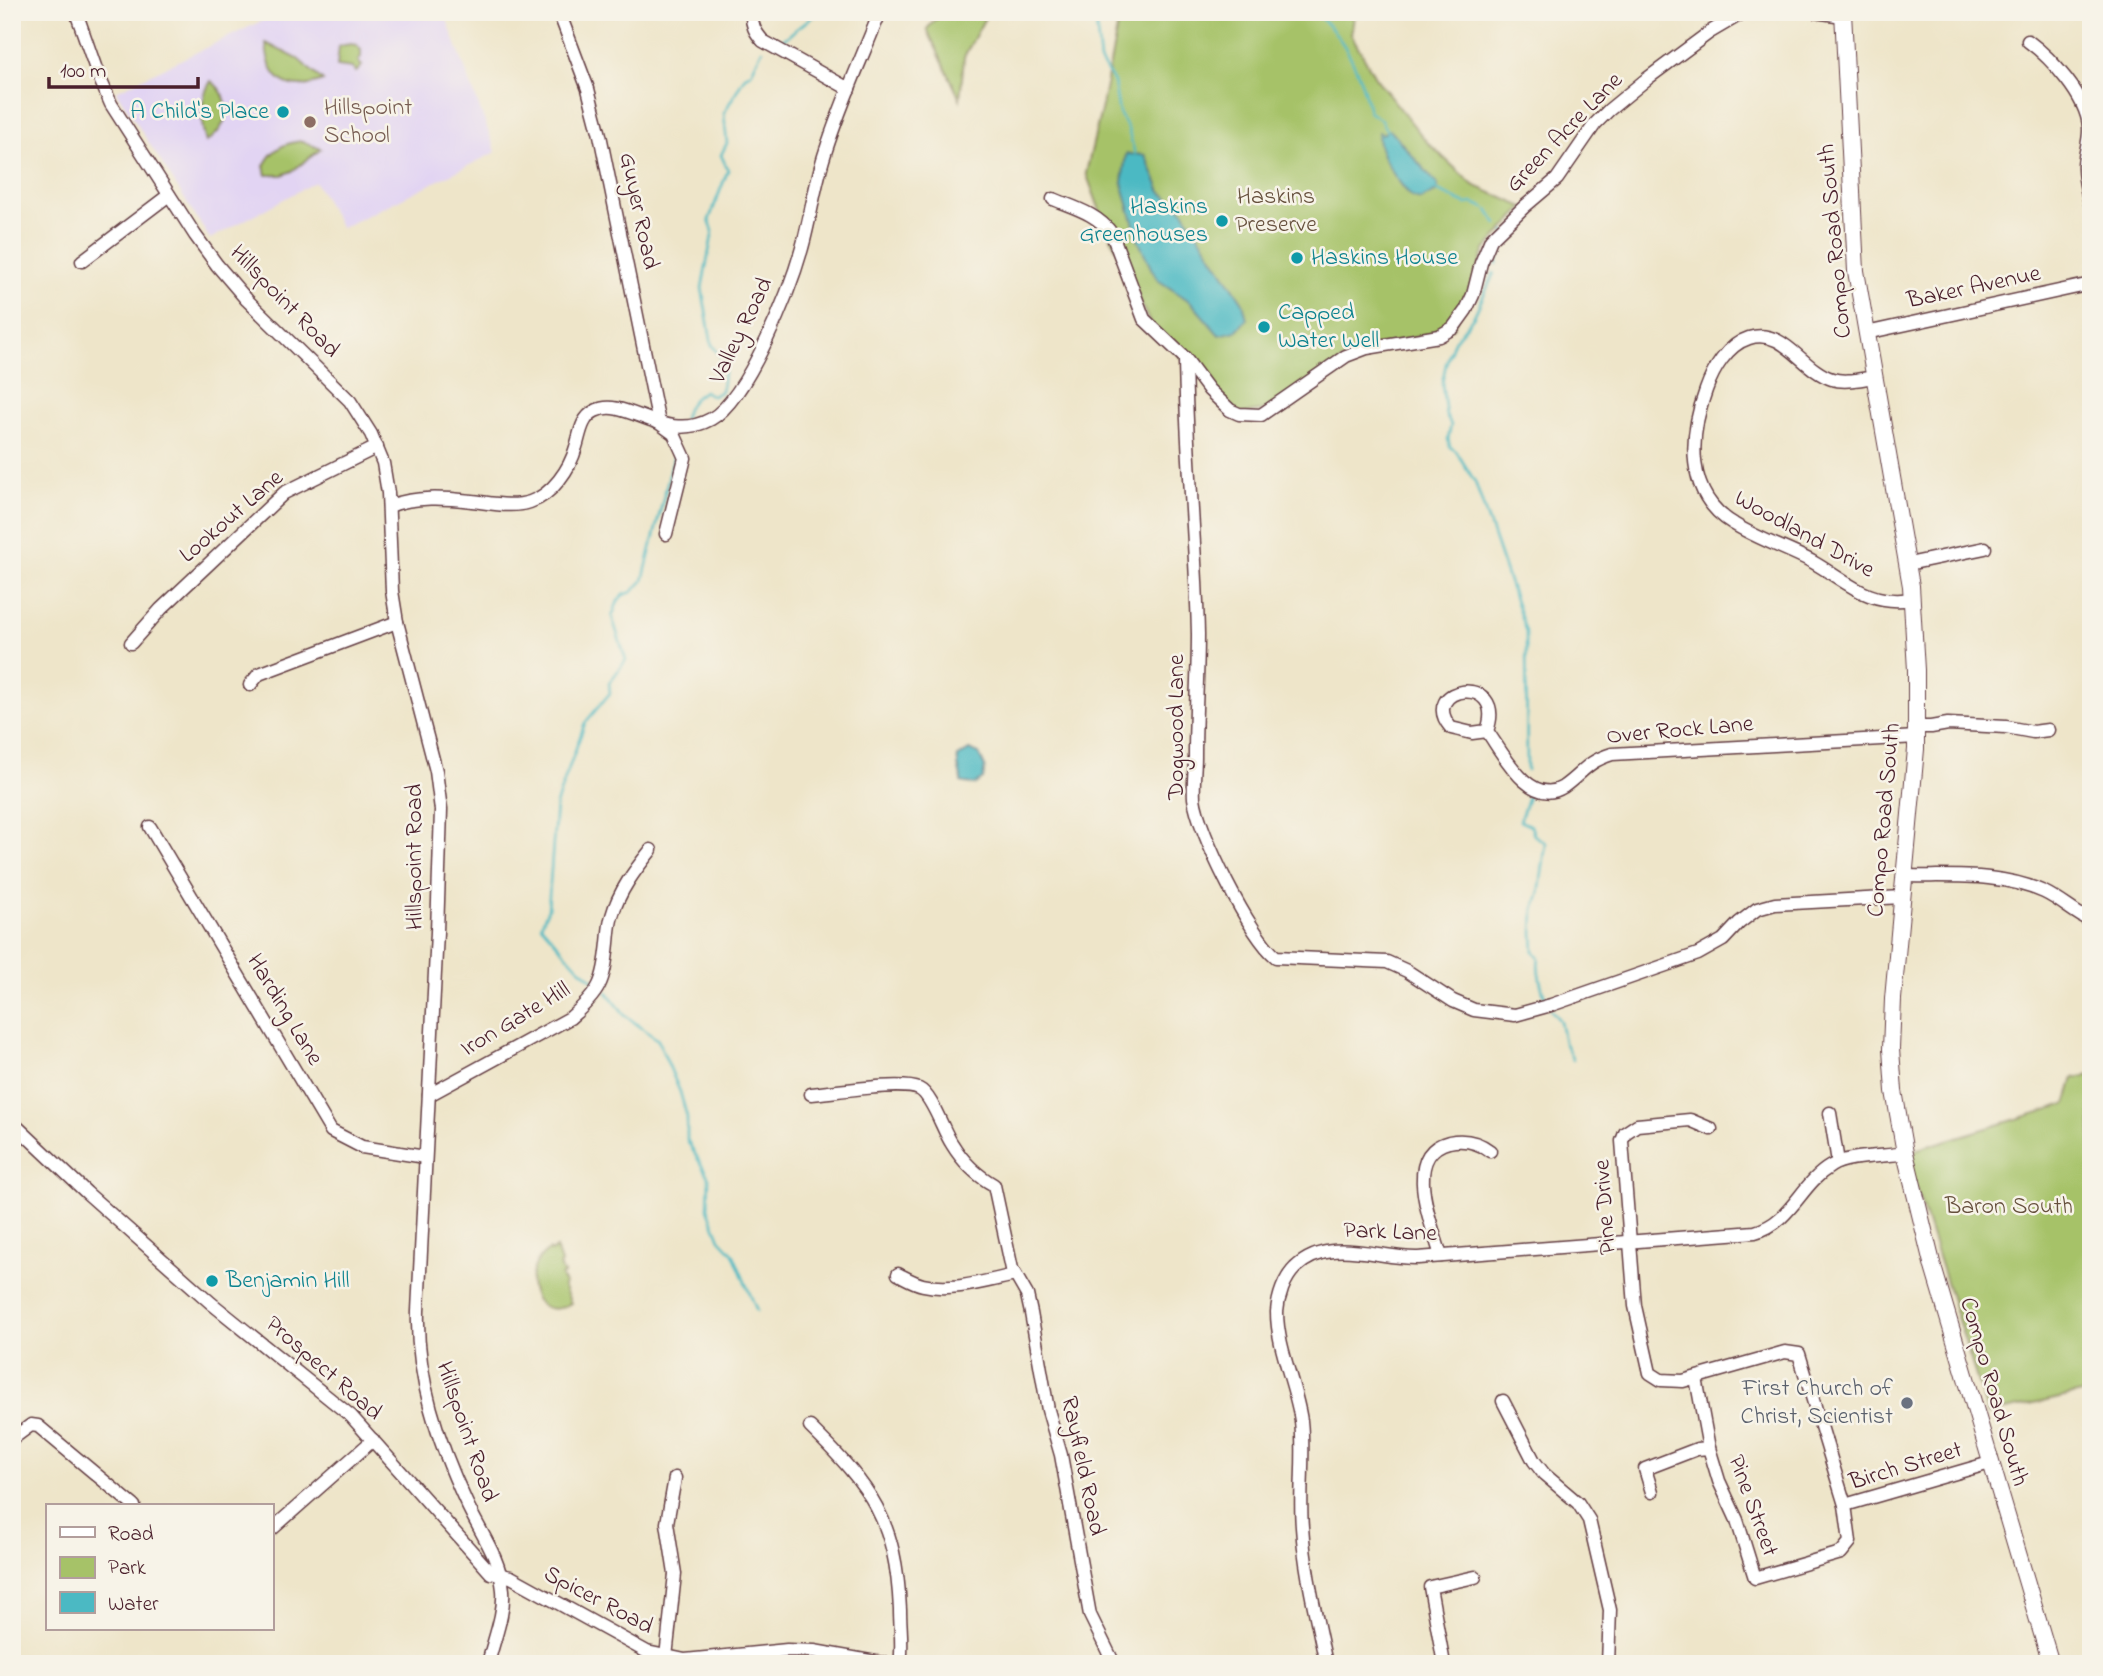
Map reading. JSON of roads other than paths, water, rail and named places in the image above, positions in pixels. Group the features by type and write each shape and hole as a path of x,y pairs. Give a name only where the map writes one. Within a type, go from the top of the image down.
{"main road":[{"name":"Compo Road South","path":"1843,14 1854,249 1912,599 1917,732 1894,966 1891,1049 1897,1109 1933,1267 2051,1664"},
{"name":"Compo Road South","path":"2035,1617 2038,1664"}],"street":[{"name":"Hillspoint Road","path":"76,12 111,104 206,251 231,282 362,416 377,447 385,476 397,622 432,756 440,800 438,920 418,1311 419,1360 427,1395 449,1461 468,1507 492,1552 499,1575 503,1598 488,1664"},
{"name":"Guyer Road","path":"559,12 588,89 600,135 659,423"},
{"path":"752,12 751,22 763,41 849,89"},
{"name":"Valley Road","path":"389,506 405,500 428,499 503,505 529,502 548,492 563,474 573,456 584,421 603,407 681,428 695,426 726,407 742,385 761,349 796,266 825,154 880,12"},
{"name":"Green Acre Lane","path":"1053,199 1092,215 1105,224 1112,234 1144,319 1185,358 1209,390 1230,410 1240,414 1261,415 1346,356 1367,348 1447,333 1466,310 1491,239 1557,179 1595,124 1648,78 1710,32 1744,12"},
{"path":"1815,12 1843,14"},
{"path":"2028,41 2045,54 2087,113 2089,130 2084,167 2091,207"},
{"path":"82,261 169,195"},
{"name":"Baker Avenue","path":"1866,333 2091,284"},
{"name":"Woodland Drive","path":"1874,377 1844,381 1830,379 1778,341 1760,336 1743,340 1719,363 1698,412 1695,435 1696,473 1710,502 1735,525 1810,561 1857,592 1898,601 1912,599"},
{"name":"Dogwood Lane","path":"1185,358 1185,399 1197,570 1198,655 1194,799 1210,850 1248,918 1268,950 1276,957 1387,962 1407,971 1453,1001 1474,1010 1515,1015 1698,954 1723,940 1757,909 1775,904 1902,897"},
{"path":"1185,399 1209,390"},
{"path":"659,423 674,434 685,458 666,534"},
{"name":"Lookout Lane","path":"131,643 161,609 284,493 377,447"},
{"path":"1908,564 1985,548"},
{"path":"250,685 259,674 397,622"},
{"path":"1917,732 1948,724 2006,727 2033,733 2048,730"},
{"name":"Over Rock Lane","path":"1487,731 1523,781 1536,790 1551,791 1565,785 1590,762 1612,754 1917,732"},
{"name":"Harding Lane","path":"150,827 331,1131 362,1147 425,1157"},
{"name":"Iron Gate Hill","path":"429,1095 570,1018 589,1001 599,988 606,968 611,917 629,878 651,850"},
{"path":"1904,876 1973,876 2006,880 2049,894 2091,922"},
{"name":"Rayfield Road","path":"811,1094 893,1087 918,1088 928,1096 952,1145 968,1166 994,1185 1015,1275 1027,1295 1048,1410 1061,1455 1090,1615 1114,1664"},
{"path":"1830,1113 1838,1162 1905,1153"},
{"name":"Pine Drive","path":"1696,1378 1668,1382 1653,1377 1648,1367 1639,1326 1629,1242 1622,1148 1625,1133 1637,1125 1690,1121 1712,1129"},
{"name":"Prospect Road","path":"12,1122 211,1303 324,1393 373,1440 491,1573 499,1575"},
{"path":"1441,1256 1425,1196 1422,1176 1424,1162 1428,1154 1438,1146 1452,1142 1473,1142 1490,1150"},
{"name":"Park Lane","path":"1325,1664 1302,1531 1302,1430 1297,1398 1278,1324 1281,1293 1289,1276 1299,1265 1316,1256 1333,1252 1361,1250 1408,1258 1744,1234 1765,1230 1783,1218 1818,1175 1838,1162"},
{"path":"898,1274 923,1285 941,1287 1015,1275"},
{"path":"1696,1378 1785,1352 1799,1354 1845,1505"},
{"name":"Pine Street","path":"1696,1378 1709,1448 1719,1481 1737,1520 1755,1578"},
{"path":"1503,1401 1534,1461 1544,1474 1578,1503 1589,1520 1610,1610 1608,1664"},
{"path":"12,1439 32,1425 38,1426 132,1504"},
{"path":"810,1427 863,1484 883,1517 898,1578 900,1664"},
{"path":"273,1528 373,1440"},
{"path":"1652,1492 1645,1469 1697,1449 1709,1448"},
{"name":"Birch Street","path":"1755,1578 1841,1552 1850,1542 1845,1505 1990,1463"},
{"path":"667,1660 675,1574 667,1523 675,1478"},
{"name":"Spicer Road","path":"499,1575 511,1577 647,1652 667,1660 699,1662 800,1651 837,1653 887,1664"},
{"path":"1444,1664 1430,1587 1475,1577"}],"water":[{"path":"1390,130 1438,185 1437,191 1420,200 1412,197 1401,184 1384,157 1378,139 1379,132 1382,134"},
{"path":"1126,154 1145,155 1161,192 1181,208 1243,303 1247,319 1236,331 1219,335 1191,302 1158,280 1138,240 1122,182"},
{"path":"969,750 979,754 985,767 983,779 974,785 961,782 958,763 958,757"}],"waterway":[{"path":"779,43 818,12"},
{"path":"1095,12 1100,61 1114,82 1119,113 1128,129 1135,154"},
{"path":"1313,12 1343,44 1357,70 1369,112 1380,119 1388,133"},
{"path":"684,419 688,406 696,397 704,391 713,396 720,392 722,385 726,364 712,345 702,288 713,231 709,220 728,170 721,155 727,143 724,113 745,76 751,73 762,50"},
{"path":"1436,190 1466,204 1473,203 1485,208"},
{"path":"1488,210 1497,224"},
{"path":"1497,264 1500,248 1511,238 1505,232"},
{"path":"1494,273 1474,316 1454,341 1442,383 1446,416 1451,425 1448,439 1450,447 1456,451 1475,482 1526,632 1527,770"},
{"path":"597,983 578,967 541,925 548,909 556,804 585,723 610,693 609,683 626,660 612,617 623,595 632,592 643,581 674,455"},
{"path":"1528,796 1520,821 1531,826 1534,835 1546,843 1539,895 1534,909 1533,933 1534,952 1539,958 1539,973 1546,999"},
{"path":"607,992 626,1016 658,1040 680,1092 687,1117 687,1140 709,1178 708,1209 720,1239 733,1253 757,1311"},
{"path":"1551,1010 1560,1021 1564,1042 1573,1060"}],"place":[{"name":"A Child's Place","path":"283,112"},
{"name":"Hillspoint School","path":"310,122"},
{"name":"Haskins Greenhouses","path":"1222,221"},
{"name":"Haskins House","path":"1297,258"},
{"name":"Capped Water Well","path":"1264,327"},
{"name":"Benjamin Hill","path":"212,1281"},
{"name":"First Church of Christ, Scientist","path":"1907,1403"}],"park label":[{"name":"Haskins Preserve","path":"1276,211"},
{"name":"Baron South","path":"2009,1207"}]}
